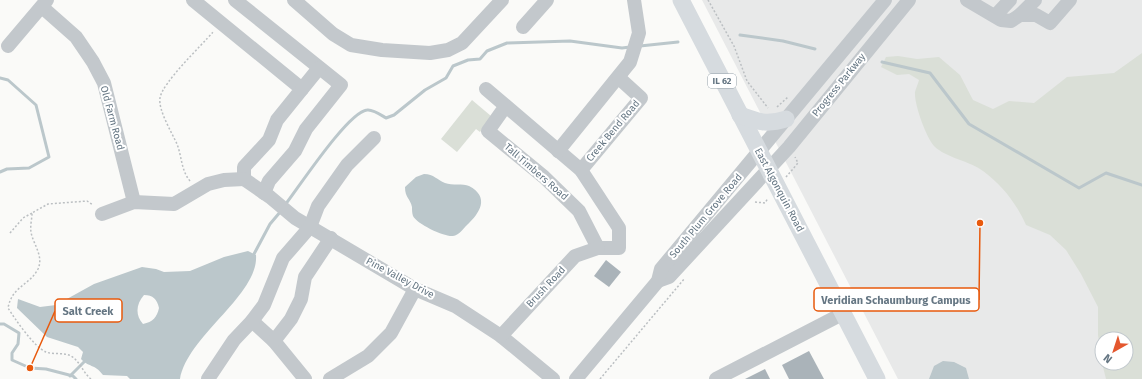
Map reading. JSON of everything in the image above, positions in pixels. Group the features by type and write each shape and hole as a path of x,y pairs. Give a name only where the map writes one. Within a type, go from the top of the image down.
{"main road":[{"name":"East Algonquin Road","path":"681,0 758,152 844,313 877,379"},
{"path":"740,115 762,123 776,122 779,116"}],"street":[{"path":"193,0 302,89"},
{"path":"235,0 341,85 306,129 295,152 269,181 267,195"},
{"path":"294,0 333,34 351,45 382,50 430,53 448,50 462,43 502,0"},
{"path":"523,27 547,0"},
{"path":"558,151 619,78 630,62 639,33 634,0"},
{"name":"Progress Parkway","path":"758,152 779,116 885,0"},
{"name":"Progress Parkway","path":"768,170 789,147 909,0"},
{"path":"967,0 1001,20 1011,21 1036,0"},
{"path":"995,16 1010,0"},
{"path":"1020,15 1036,15 1050,23 1070,0"},
{"path":"8,46 45,3"},
{"name":"Old Farm Road","path":"45,3 76,37 93,62 104,83 134,202"},
{"path":"102,214 134,202 174,204 208,184 224,180 244,179 244,167 269,140 277,120 319,68"},
{"name":"Creek Bend Road","path":"581,170 641,98 619,78"},
{"path":"486,89 505,107 581,170 620,228 619,248 598,248"},
{"name":"Tall Timbers Road","path":"505,107 488,131 544,177 579,211 598,248"},
{"path":"208,379 234,340 252,322 264,304 283,258 310,227 318,206 347,164 374,138"},
{"name":"South Plum Grove Road","path":"576,379 658,281 661,269 758,152"},
{"name":"South Plum Grove Road","path":"658,281 669,277 768,170"},
{"name":"Pine Valley Drive","path":"244,179 267,195 295,218 415,289 455,306 501,336 553,379"},
{"path":"274,341 291,319 301,299 305,278 331,238"},
{"name":"Brush Road","path":"501,336 575,256 598,248"},
{"path":"330,379 368,356 391,333 415,289"},
{"path":"716,379 844,313"},
{"path":"252,322 274,341 305,379"}],"path":[{"path":"708,0 722,22 734,46 747,81 779,116"},
{"path":"198,189 184,172 177,146 161,107 160,98 167,86 220,22"},
{"path":"10,233 23,218 48,204 87,201 94,206 97,216 102,214"},
{"path":"750,203 765,203"},
{"path":"32,213 31,231 40,262 38,269 33,276 10,297 8,308 22,329 46,352 70,356 77,361 85,374 91,379"},
{"path":"600,379 689,274"}],"shaded area":[{"path":"702,0 1142,0 1142,379 898,379"},
{"path":"1142,53 1142,379 1106,379 1104,371 1134,371 1134,331 1098,331 1098,307 1081,274 1066,250 1050,235 1026,225 1018,209 1008,195 983,171 945,154 934,146 924,128 916,104 915,92 919,80 909,74 897,75 881,67 886,57 898,56 917,59 939,57 960,75 973,100 993,109 1009,101 1034,103 1067,77 1114,73"},
{"path":"472,100 491,116 480,132 476,129 457,152 441,139"},
{"path":"424,174 435,177 448,184 469,186 479,195 481,205 479,210 461,232 453,236 449,236 437,232 420,223 413,216 412,207 406,194 405,187 416,177"},
{"path":"248,251 256,255 254,270 247,285 196,347 186,363 180,379 130,379 127,376 103,375 100,371 81,359 83,352 78,347 47,337 17,308 18,299 40,307 56,305 94,284 142,267 164,272 190,271 224,257","holes":["144,295 154,298 159,308 154,319 143,324 140,321 138,306"]},
{"path":"943,361 954,362 966,368 969,379 929,379 934,366"}],"building":[{"path":"606,260 621,272 609,287 594,276"},
{"path":"809,351 824,379 789,379 782,365"},
{"path":"765,369 770,379 745,379"}],"waterway":[{"path":"740,35 783,41 815,49"},
{"path":"285,205 336,136 348,123 359,114 367,110 377,112 386,118 394,115 425,90 446,78 453,66 468,60 480,59 487,51 507,43 570,41 622,48 630,47"},
{"path":"640,46 678,42"},
{"path":"882,62 930,73 969,124 1079,188 1106,173 1142,185"},
{"path":"0,78 8,80 36,105 49,157 29,168 7,169 0,172"},
{"path":"254,254 270,224 281,211"},
{"path":"0,324 4,324 19,333 18,344 12,353 12,360 30,368 46,369 73,376 76,379"},
{"path":"70,376 84,362"}],"place":[{"name":"Veridian Schaumburg Campus","path":"980,223"},
{"name":"Salt Creek","path":"30,368"}]}
